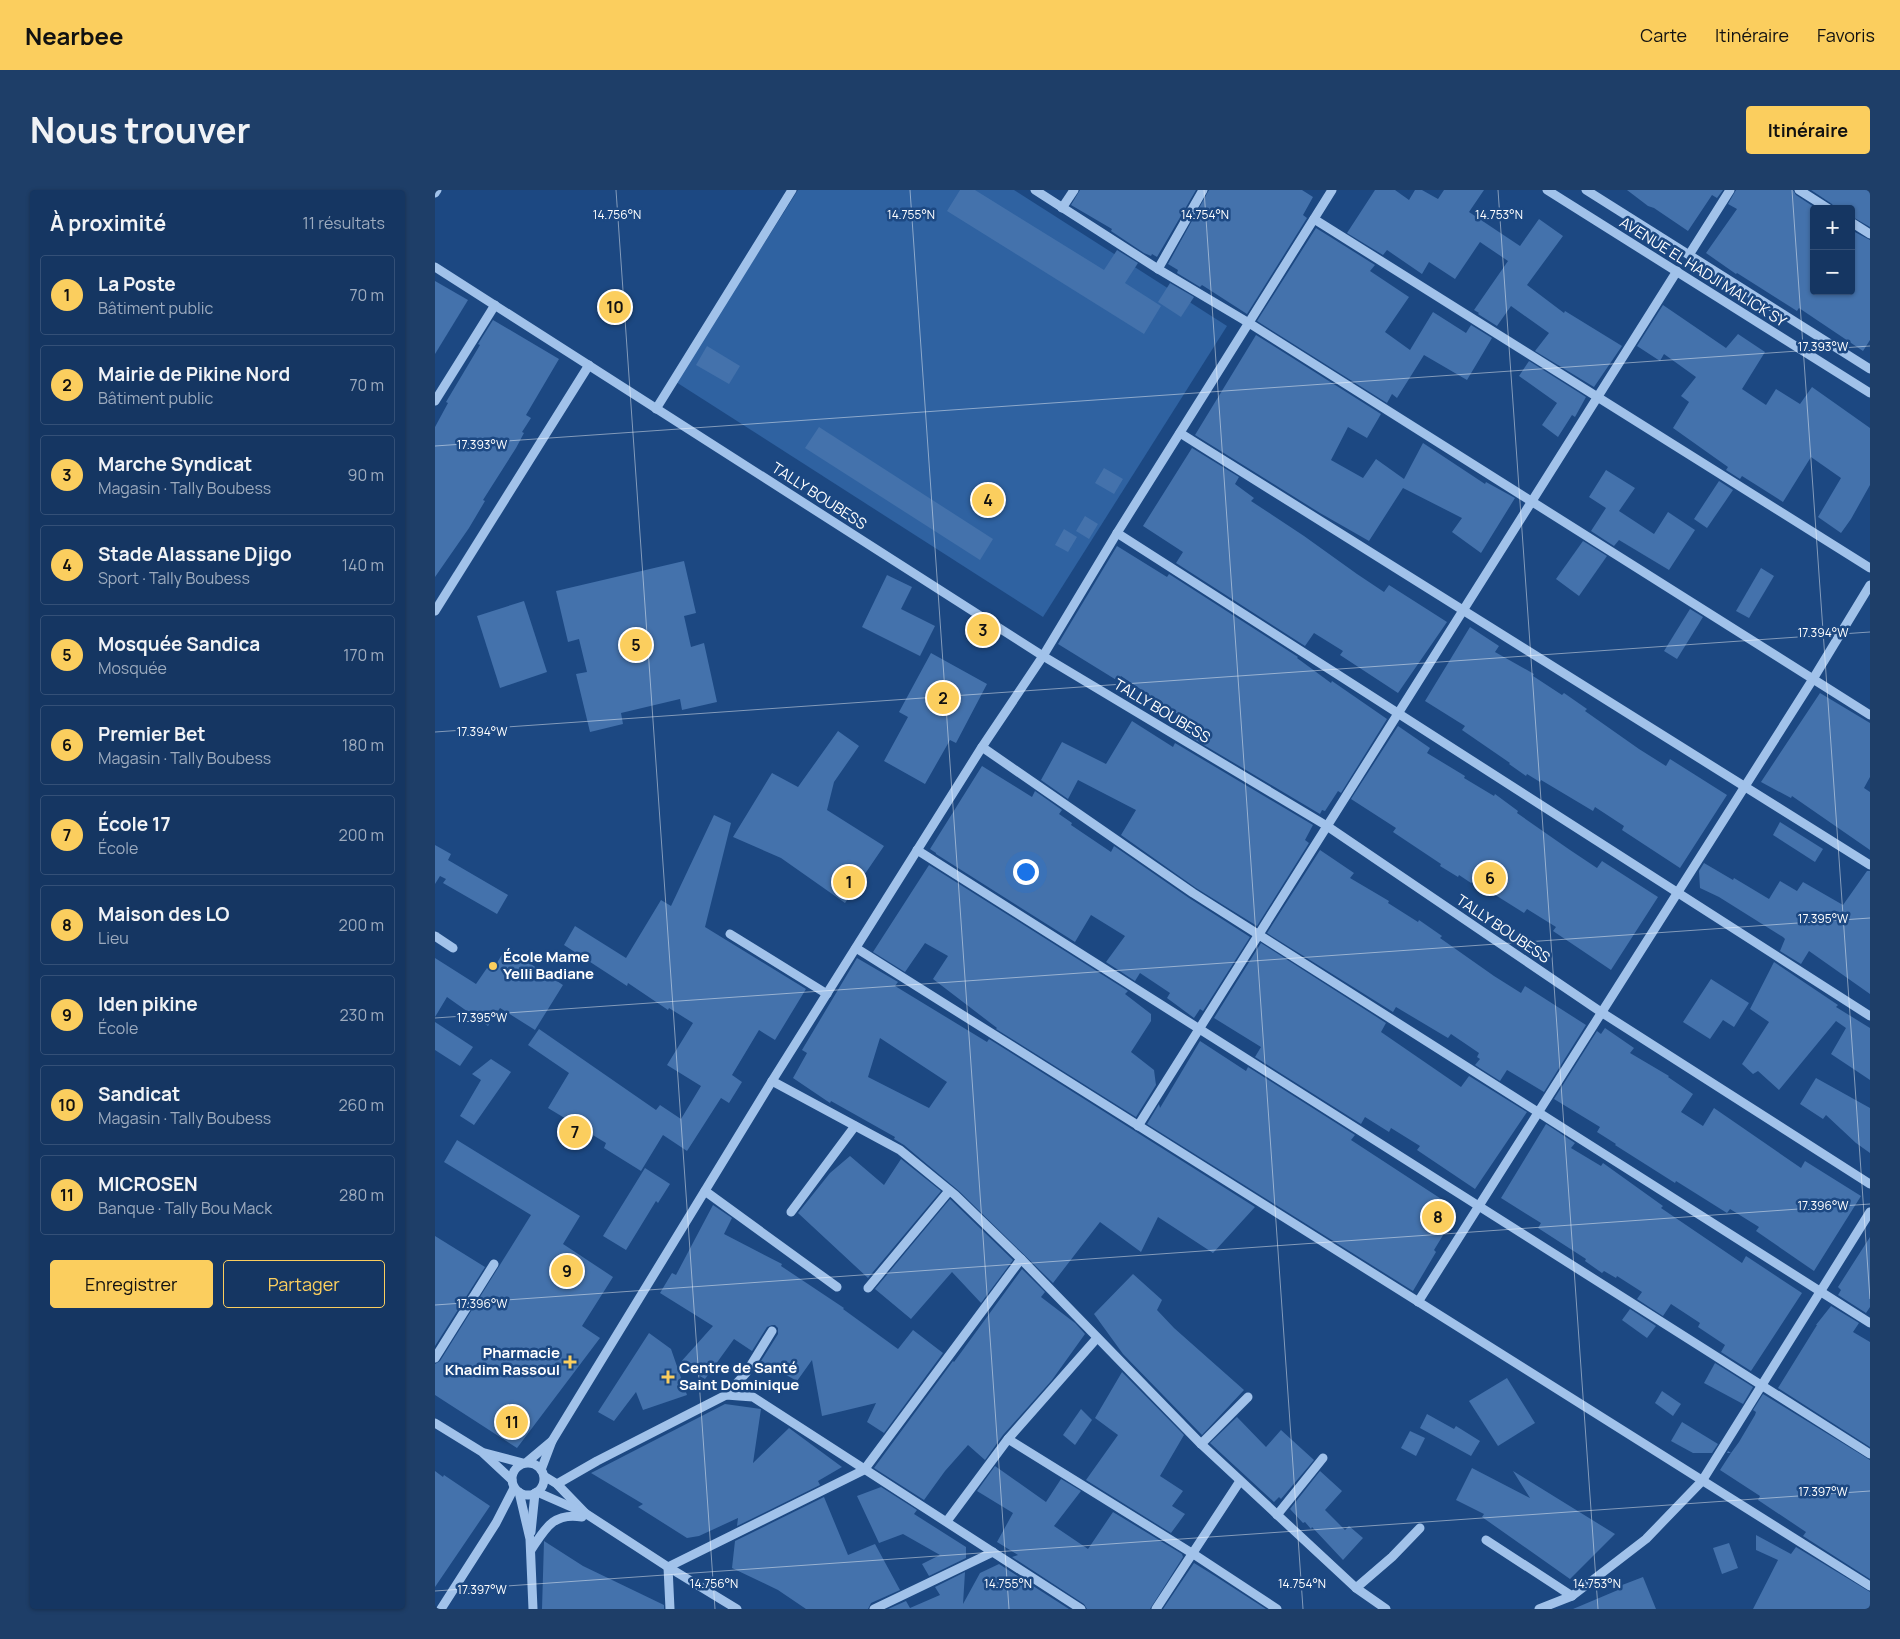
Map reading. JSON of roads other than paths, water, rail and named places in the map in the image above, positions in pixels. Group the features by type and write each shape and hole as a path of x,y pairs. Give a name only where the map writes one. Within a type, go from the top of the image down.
{"street":[{"path":"656,409 792,190"},
{"path":"1035,190 1870,715"},
{"path":"1062,208 1074,190"},
{"path":"1158,269 1203,190"},
{"path":"435,1422 482,1452 515,1487 530,1495 536,1493 541,1488 552,1441 772,1081 982,747 1043,656 1117,533 1332,190"},
{"name":"AVENUE EL HADJI MALICK SY","path":"1547,190 1870,393"},
{"name":"AVENUE EL HADJI MALICK SY","path":"1586,190 1870,369"},
{"path":"1689,255 1730,190"},
{"path":"1799,190 1823,205"},
{"path":"1314,219 1870,568"},
{"path":"1855,225 1870,234"},
{"name":"TALLY BOUBESS","path":"435,267 1043,656 1327,826 1601,1012 1870,1184"},
{"path":"1138,1126 1677,271"},
{"path":"435,401 495,305"},
{"path":"435,611 589,365"},
{"path":"1180,433 1870,865"},
{"path":"1117,533 1870,1016"},
{"path":"1418,1302 1813,679 1870,584"},
{"path":"982,747 1193,893 1870,1324"},
{"path":"917,850 1870,1454"},
{"path":"730,934 827,994"},
{"path":"435,936 453,948"},
{"path":"856,948 1870,1586"},
{"path":"772,1081 900,1150 949,1190 1021,1259 1201,1444 1356,1588 1386,1609"},
{"path":"791,1212 855,1126"},
{"path":"868,1288 949,1190"},
{"path":"705,1191 837,1287"},
{"path":"1539,1609 1572,1596 1646,1539 1702,1481 1870,1212"},
{"path":"668,1567 864,1470 1021,1259"},
{"path":"435,1358 494,1264"},
{"path":"557,1484 597,1460 726,1395 746,1373 772,1331"},
{"path":"947,1521 1008,1439 1097,1338"},
{"path":"726,1395 753,1398 947,1521 1081,1609"},
{"path":"1201,1444 1248,1397"},
{"path":"1008,1439 1192,1553 1277,1609"},
{"path":"533,1609 530,1539 515,1487 514,1469 552,1441"},
{"path":"482,1452 538,1466 585,1513"},
{"path":"1277,1516 1323,1458"},
{"path":"1156,1609 1240,1481"},
{"path":"441,1609 496,1522 515,1487"},
{"path":"536,1493 585,1513 737,1609"},
{"path":"530,1539 536,1493"},
{"path":"531,1550 547,1526 561,1518 573,1516 595,1519"},
{"path":"1356,1588 1392,1557 1420,1528"},
{"path":"1486,1540 1572,1596"},
{"path":"874,1609 993,1552"},
{"path":"668,1567 669,1609"}],"place":[{"name":"Sandicat","path":"615,307"},
{"name":"Stade Alassane Djigo","path":"988,500"},
{"name":"Marche Syndicat","path":"983,630"},
{"name":"Mosquée Sandica","path":"636,645"},
{"name":"Mairie de Pikine Nord","path":"943,698"},
{"name":"Premier Bet","path":"1490,878"},
{"name":"La Poste","path":"849,882"},
{"name":"École Mame Yelli Badiane","path":"493,966"},
{"name":"École 17","path":"575,1132"},
{"name":"Maison des LO","path":"1438,1217"},
{"name":"Iden pikine","path":"567,1271"},
{"name":"Pharmacie Khadim Rassoul","path":"570,1362"},
{"name":"Centre de Santé Saint Dominique","path":"668,1377"},
{"name":"MICROSEN","path":"512,1422"}]}
